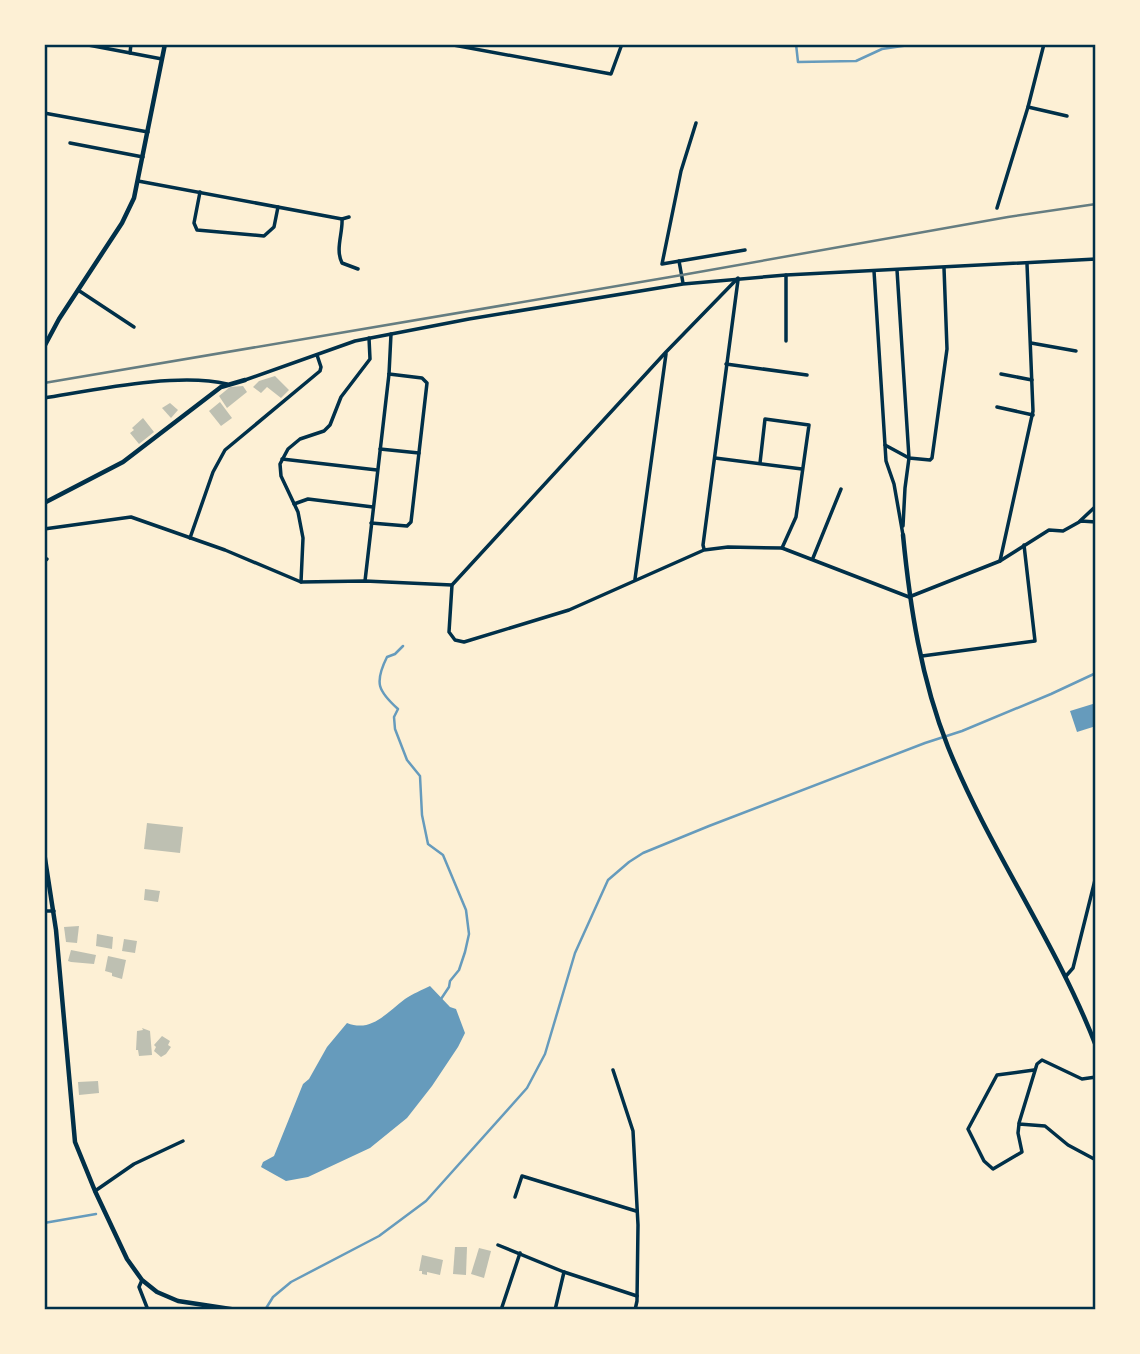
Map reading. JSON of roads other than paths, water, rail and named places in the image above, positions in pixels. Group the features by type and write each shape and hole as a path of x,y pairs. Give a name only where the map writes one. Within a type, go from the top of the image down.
{"street":[{"path":"83,44 162,59"},
{"path":"130,53 131,44"},
{"path":"44,346 122,223 134,198 164,44"},
{"path":"448,44 611,74 622,44"},
{"path":"996,208 1028,107 1044,44"},
{"path":"1028,107 1067,116"},
{"path":"44,113 148,132"},
{"path":"696,123 681,171 662,264 745,250"},
{"path":"70,143 143,157"},
{"path":"138,181 342,219 349,217"},
{"path":"200,192 194,223 197,229 264,236 274,227 278,207"},
{"path":"342,219 343,231 338,255 342,263 358,269"},
{"path":"44,398 153,383 209,381 227,384 369,338 569,301 684,284 786,275 1096,259"},
{"path":"679,261 684,284"},
{"path":"999,561 1033,415 1027,264"},
{"path":"885,445 909,458 932,458 947,349 944,268"},
{"path":"897,270 909,458 903,535"},
{"path":"874,271 885,445 903,535 909,597 920,656 947,744 988,832 1066,976 1096,1046"},
{"path":"786,275 786,341"},
{"path":"738,278 666,352 452,585 449,632 455,640 464,642 569,610 704,550 728,547 782,548 909,597 999,561 1049,530 1063,531 1081,521 1096,522"},
{"path":"704,550 702,545 738,278"},
{"path":"78,290 134,327"},
{"path":"365,581 389,374 391,334"},
{"path":"301,582 303,538 293,503 281,476 282,459 288,449 300,439 324,431 330,425 341,397 370,359 369,338"},
{"path":"1031,342 1076,351"},
{"path":"635,580 666,352"},
{"path":"190,538 213,472 225,450 320,371 317,355"},
{"path":"726,363 807,375"},
{"path":"371,523 407,526 411,522 427,383 422,378 389,374"},
{"path":"1001,374 1032,380"},
{"path":"44,503 123,463 227,384"},
{"path":"997,407 1033,415"},
{"path":"760,463 765,419 808,425 796,517 782,548"},
{"path":"380,449 419,453"},
{"path":"715,458 803,469"},
{"path":"282,459 377,470"},
{"path":"813,559 841,489"},
{"path":"293,503 308,499 373,507"},
{"path":"1081,521 1079,522 1096,506"},
{"path":"44,529 131,517 301,582 365,581 452,585"},
{"path":"920,656 1035,641 1024,545"},
{"path":"44,852 54,911 75,1142 95,1191 127,1259 142,1280 157,1292 178,1301 236,1310"},
{"path":"1066,976 1073,968 1096,877"},
{"path":"44,911 54,911"},
{"path":"1089,1028 1096,1024"},
{"path":"1034,1070 997,1075 968,1129 984,1161 993,1169 1022,1152 1019,1124 1037,1063 1042,1060 1082,1079 1096,1076"},
{"path":"613,1070 633,1131 638,1225 635,1310"},
{"path":"1019,1124 1045,1126 1068,1144 1096,1160"},
{"path":"95,1191 134,1164 183,1141"},
{"path":"516,1197 522,1176 636,1212"},
{"path":"498,1245 564,1272 637,1296"},
{"path":"501,1310 520,1253"},
{"path":"555,1310 564,1272"},
{"path":"142,1280 139,1287 148,1310"}],"water":[{"path":"1096,703 1096,726 1077,732 1070,711"},
{"path":"430,986 450,1007 456,1009 465,1033 432,1086 407,1118 370,1148 308,1177 286,1181 261,1167 263,1162 274,1156 303,1084 309,1079 327,1047 347,1023 364,1025 379,1020 408,997"}],"waterway":[{"path":"796,44 798,62 856,61 882,49 916,44"},
{"path":"984,44 990,44"},
{"path":"403,646 387,657 380,674 380,686 398,709 394,717 395,729 407,760 420,776 422,815 428,844 443,855 466,910 469,934 459,970 441,999"},
{"path":"265,1310 273,1297 291,1282 379,1236 426,1201 527,1088 545,1054 575,953 608,880 629,862 643,853 709,826 962,731 1096,673"},
{"path":"44,1223 96,1214"}],"railway":[{"path":"44,383 1096,204"}]}
